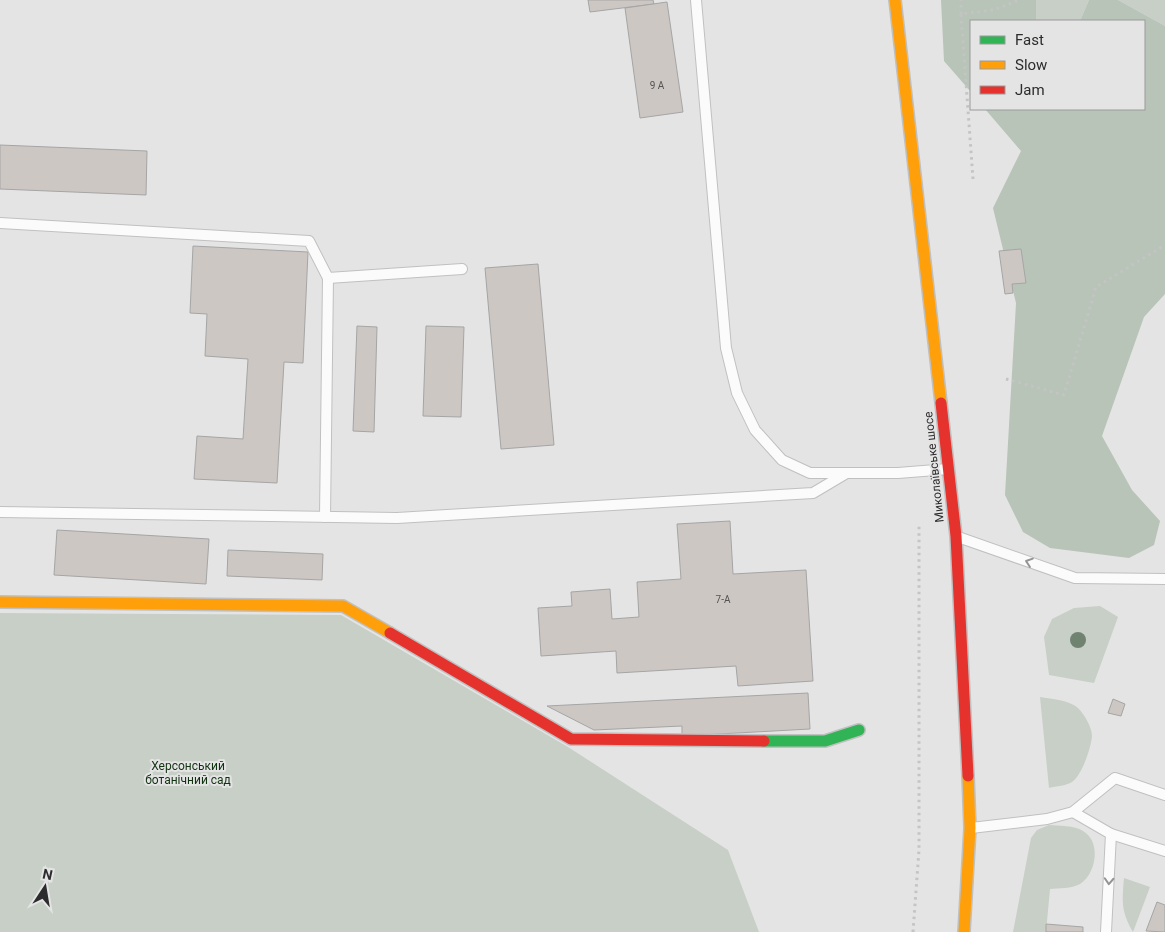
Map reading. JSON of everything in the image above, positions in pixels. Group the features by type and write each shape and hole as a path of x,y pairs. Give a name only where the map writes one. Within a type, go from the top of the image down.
{"main road":[{"name":"Миколаївське шосе","path":"896,0 896,15 956,536 970,828 964,932"},
{"path":"0,602 343,606 571,739 826,741 859,730"}],"lane":[{"path":"696,0 726,348 737,393 755,430 782,460 810,473 845,474 948,469"},
{"path":"0,224 309,242 328,278 325,517"},
{"path":"328,278 462,269"},
{"path":"0,512 397,518 813,492 845,474"},
{"path":"956,536 1075,578 1165,579"},
{"path":"970,828 1047,819 1073,812 1115,778 1165,795"},
{"path":"1073,812 1111,834 1165,851"},
{"path":"1107,931 1111,834"}],"path":[{"path":"961,0 973,179"},
{"path":"961,14 993,10 1020,0"},
{"path":"1006,380 1064,395 1096,286 1165,245"},
{"path":"912,932 919,850 919,526"}],"green space":[{"path":"941,0 1036,0 1036,20 970,20 970,91 944,61"},
{"path":"1036,0 1089,0 1080,20 1036,20"},
{"path":"1089,0 1118,0 1165,26 1165,294 1144,317 1102,436 1132,490 1160,521 1154,545 1129,558 1050,548 1023,532 1005,495 1016,303 993,208 1021,151 986,110 1145,110 1145,20 1080,20"},
{"path":"1118,0 1165,0 1165,26"},
{"path":"1100,606 1118,617 1094,683 1049,675 1044,637 1052,619 1074,608"},
{"name":"Херсонський ботанічний сад","path":"0,613 341,615 568,747 728,850 759,932 0,932"},
{"path":"1040,697 1055,699 1078,708 1091,729 1092,736 1085,761 1076,779 1067,784 1049,788"},
{"path":"1049,825 1075,828 1089,836 1093,842 1094,849 1093,865 1086,879 1080,884 1069,888 1050,889 1046,932 1013,932 1031,838 1037,830"},
{"path":"1124,878 1150,887 1133,932 1126,918 1123,906"}],"building":[{"path":"588,0 653,0 654,4 590,12"},
{"path":"667,2 683,112 640,118 625,8"},
{"path":"0,145 147,151 146,195 0,189"},
{"path":"193,246 308,252 303,363 284,362 277,483 194,479 197,436 243,439 248,359 205,356 207,314 190,313"},
{"path":"1021,249 1026,283 1012,284 1013,293 1005,294 999,251"},
{"path":"538,264 554,445 501,449 485,268"},
{"path":"357,326 377,327 374,432 353,431"},
{"path":"426,326 464,327 461,417 423,416"},
{"path":"730,521 733,574 806,570 813,681 738,686 736,666 617,673 616,651 541,656 538,608 572,606 571,592 610,589 612,619 639,617 637,582 681,579 677,524"},
{"path":"57,530 209,539 206,584 54,575"},
{"path":"228,550 323,554 322,580 227,576"},
{"path":"808,693 810,729 682,736 682,726 594,730 547,706"},
{"path":"1113,699 1125,704 1121,716 1108,713"},
{"path":"1157,902 1165,905 1165,932 1146,931"},
{"path":"1046,924 1083,927 1083,932 1046,932"}],"traffic: fast":[{"path":"764,741 825,741 859,730"}],"traffic: slow":[{"path":"895,0 941,403"},
{"path":"0,602 343,606 390,633"},
{"path":"964,932 970,828 968,776"}],"traffic: jam":[{"path":"941,403 956,536 968,776"},
{"path":"390,633 571,739 764,741"}]}
